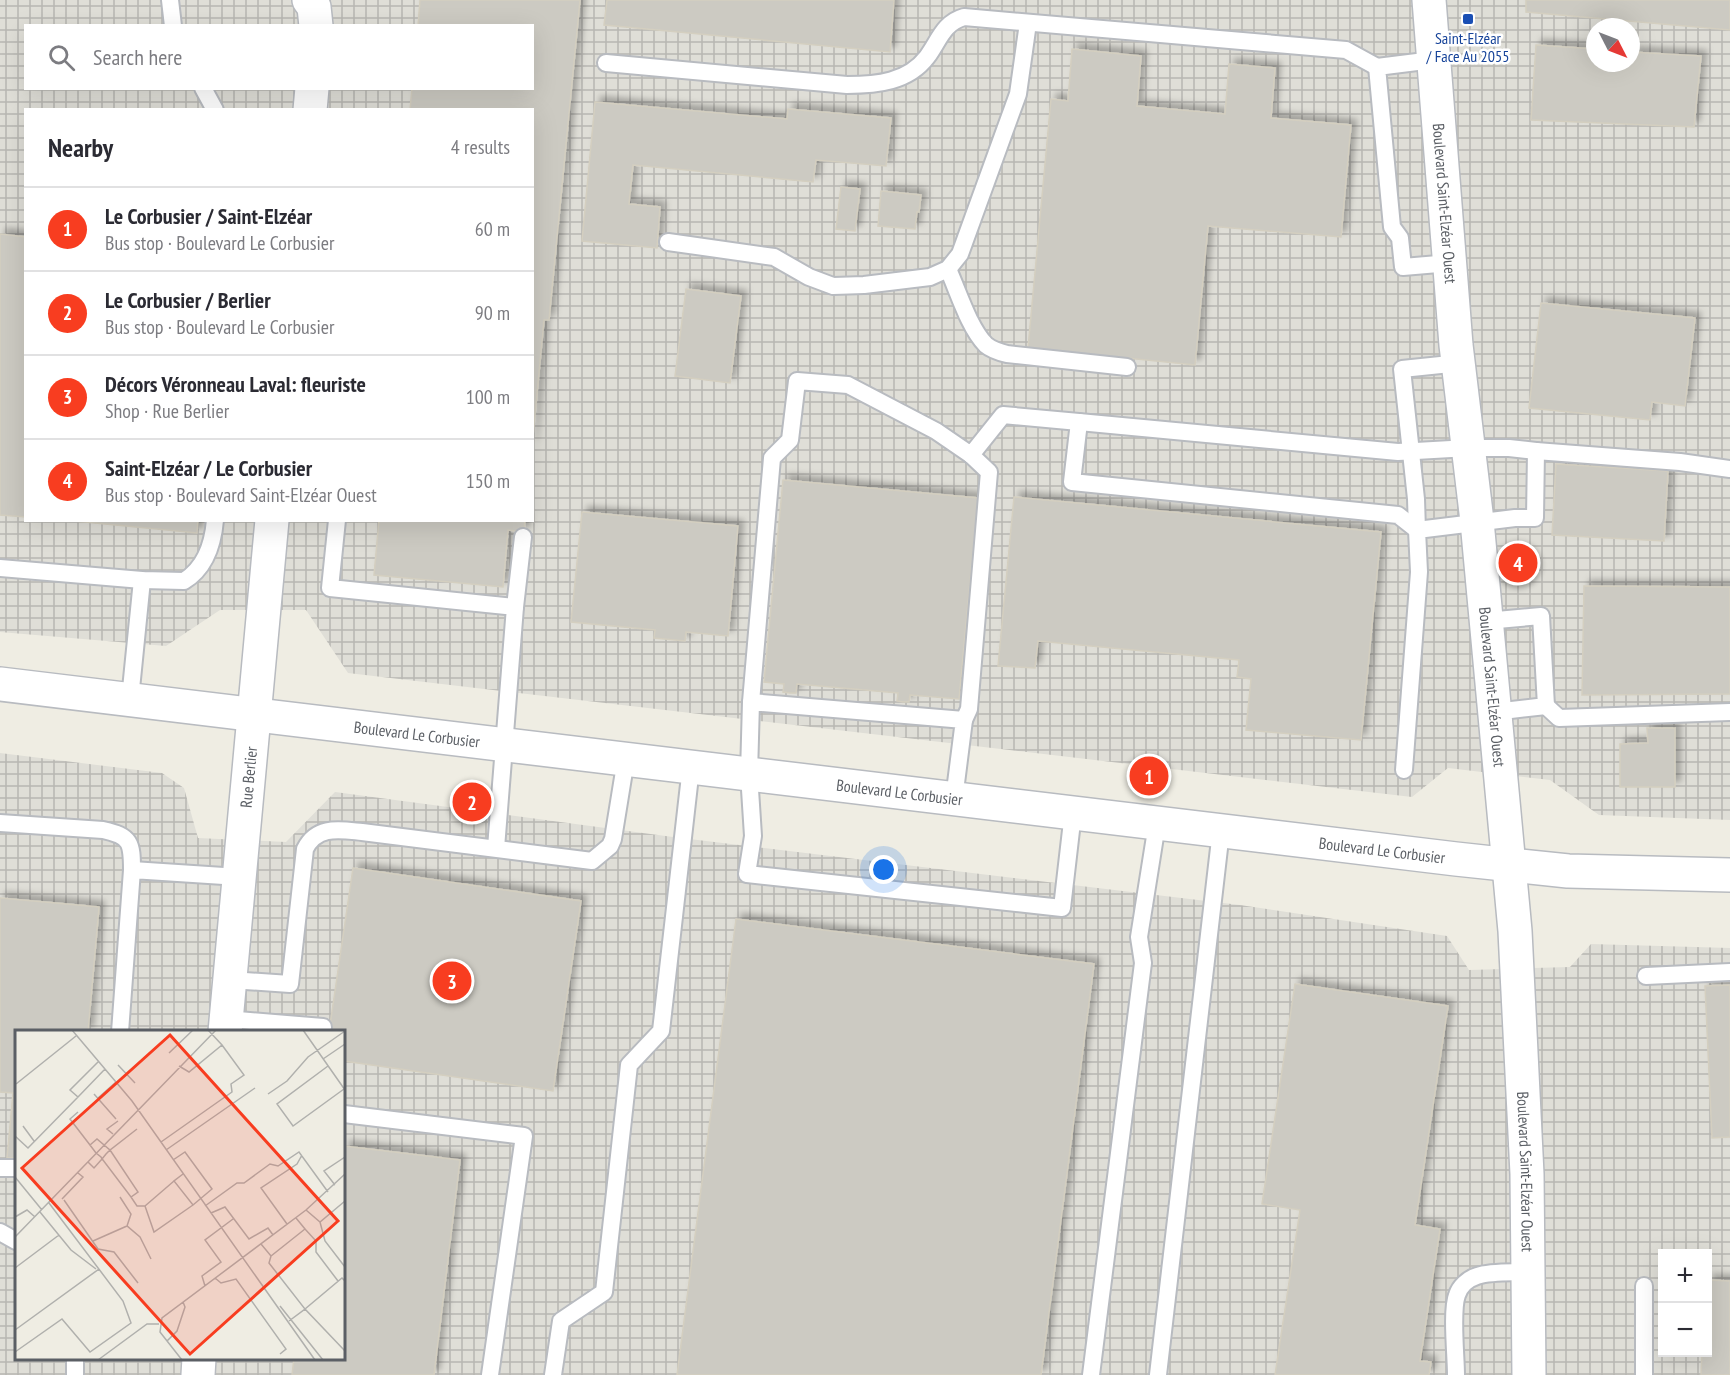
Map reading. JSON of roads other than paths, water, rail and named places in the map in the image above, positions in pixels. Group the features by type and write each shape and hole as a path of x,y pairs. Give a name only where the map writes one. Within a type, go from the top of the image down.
{"street":[{"path":"309,0 314,7 316,24"},
{"name":"Boulevard Saint-Elzéar Ouest","path":"1429,0 1450,263 1477,521 1519,998 1527,1174 1529,1375"},
{"path":"310,108 312,90"},
{"name":"Rue Berlier","path":"225,1025 272,522"},
{"name":"Boulevard Le Corbusier","path":"0,684 1157,824 1568,871 1730,875"},
{"name":"Boulevard Le Corbusier","path":"0,691 71,693"},
{"path":"198,1375 199,1360"}],"lane":[{"path":"170,0 173,24"},
{"path":"606,63 867,85 890,81 911,73 926,58 943,30 957,19 964,17 1346,50 1377,67 1433,60"},
{"path":"668,242 774,257 809,277 833,286 864,285 930,277 948,269 960,254 1018,94 1028,22"},
{"path":"1377,67 1392,226 1401,237 1403,267 1450,263"},
{"path":"204,90 214,108"},
{"path":"948,269 975,329 992,350 1007,354 1127,367"},
{"path":"1404,770 1419,572 1416,499 1402,369 1460,363"},
{"path":"954,799 964,720 969,709 989,472 971,455 936,431 848,385 797,381 790,440 772,458 751,702 749,774 753,836 747,874 1062,908 1073,813"},
{"path":"971,455 1003,415 1410,452 1509,448 1680,462 1730,469"},
{"path":"1079,422 1072,482 1398,515 1417,530 1477,521 1535,518 1536,451"},
{"path":"0,568 184,582 191,577 208,551 214,534 215,522"},
{"path":"337,522 330,588 515,607"},
{"path":"496,848 515,607 523,537"},
{"path":"130,699 142,580"},
{"path":"1486,621 1541,616 1546,706 1559,718 1730,711"},
{"path":"751,702 964,720"},
{"path":"1494,712 1546,706"},
{"path":"230,980 290,984 305,849 312,837 320,832 342,830 362,832 592,861 610,846 614,839 626,759"},
{"path":"553,1375 561,1321 604,1292 629,1065 661,1031 691,767"},
{"path":"0,823 103,830 115,832 130,843 132,870 120,1030"},
{"path":"1091,1375 1143,963 1139,937 1157,824"},
{"path":"1158,1375 1221,831"},
{"path":"132,870 239,877"},
{"path":"1646,976 1730,972"},
{"path":"225,1025 323,1027"},
{"path":"345,1114 524,1136 489,1375"},
{"path":"0,1232 15,1240"},
{"path":"1456,1375 1455,1306 1461,1287 1478,1275 1529,1272"},
{"path":"1644,1286 1644,1375"}],"place":[{"name":"Saint-Elzéar / Face Au 2055","path":"1468,19"},
{"name":"Saint-Elzéar / Le Corbusier","path":"1518,563"},
{"name":"Le Corbusier / Saint-Elzéar","path":"1149,776"},
{"name":"Le Corbusier / Berlier","path":"472,802"},
{"name":"Décors Véronneau Laval: fleuriste","path":"452,981"}]}
